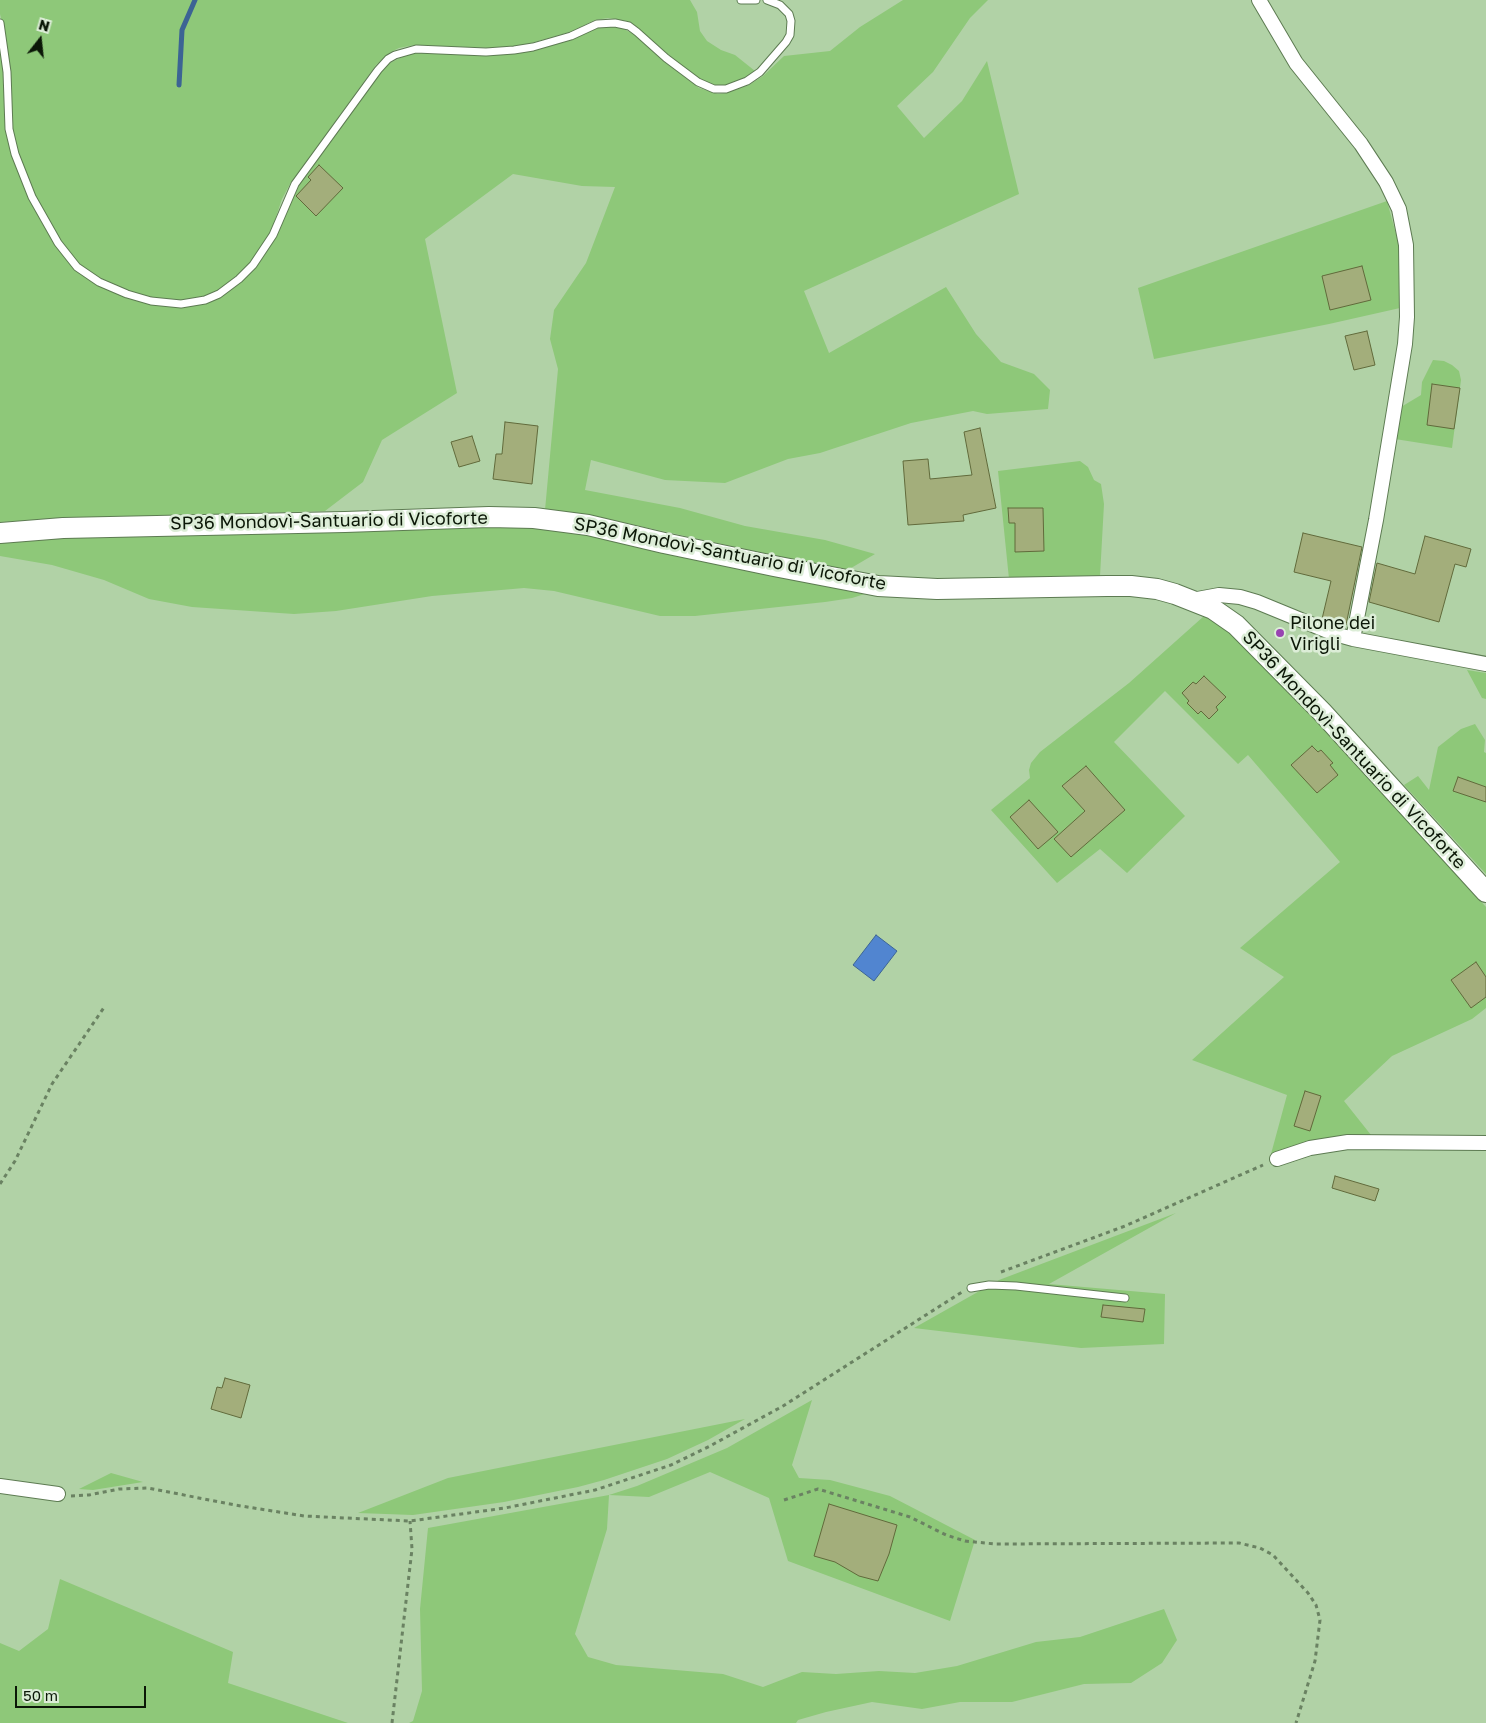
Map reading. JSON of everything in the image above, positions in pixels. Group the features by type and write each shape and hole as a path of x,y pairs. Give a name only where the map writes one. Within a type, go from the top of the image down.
{"main road":[{"name":"SP36 Mondovì-Santuario di Vicoforte","path":"0,532 64,528 489,517 534,518 588,525 664,543 862,584 937,590 1131,586 1157,589 1213,609 1243,632 1322,712 1486,892"}],"street":[{"path":"1259,0 1296,63 1361,144 1386,182 1398,209 1406,245 1407,317 1405,344 1376,520 1353,639"},
{"path":"1192,600 1219,595 1240,597 1257,602 1335,634 1353,639 1486,664"},
{"path":"1277,1158 1310,1148 1348,1142 1486,1143"},
{"path":"0,1486 58,1494"}],"lane":[{"path":"741,0 756,0"},
{"path":"0,23 6,60 7,109 13,147 28,186 58,243 77,267 99,282 127,294 151,301 181,304 205,300 219,294 239,279 253,265 273,234 292,188 378,70 388,59 395,55 416,49 486,52 514,50 533,47 571,36 597,24 615,23 628,26 637,32 666,58 698,82 714,89 726,89 747,82 760,72 790,35 792,21 789,14 780,5 767,0"},
{"path":"971,1288 989,1285 1016,1286 1125,1298"}],"path":[{"path":"0,1184 15,1161 52,1084 105,1006"},
{"path":"1000,1273 1125,1226 1277,1158"},
{"path":"58,1494 82,1496 118,1489 148,1488 304,1516 410,1521 505,1508 578,1494 610,1486 671,1465 710,1446 783,1406 971,1288"},
{"path":"784,1500 818,1489 910,1517 946,1535 966,1541 988,1543 1239,1542 1260,1548 1273,1555 1308,1593 1316,1605 1320,1620 1315,1661 1296,1723"},
{"path":"392,1723 412,1549 410,1521"}],"green space":[{"path":"0,0 690,0 697,12 700,31 707,41 721,50 735,55 755,71 748,77 729,85 710,84 701,80 670,56 634,25 626,21 608,18 595,20 570,32 524,45 493,48 414,45 399,48 391,52 376,65 290,184 282,199 272,229 254,259 218,291 203,297 182,301 145,297 120,289 82,270 61,243 37,201 22,166 12,130 5,35 0,14"},
{"path":"903,0 988,0 970,18 933,72 897,106 924,138 962,101 987,61 1019,194 804,291 829,353 946,287 976,334 1001,362 1034,374 1050,390 1048,409 987,414 973,411 911,423 820,453 788,459 725,483 665,480 591,460 585,490 680,508 745,526 825,540 875,554 846,571 589,515 545,510 558,369 550,339 554,310 586,263 615,187 582,186 513,174 425,239 457,393 382,440 363,482 325,511 0,522 0,37 14,161 76,270 146,302 182,307 223,295 253,271 281,226 297,188 382,71 390,63 406,55 413,53 515,54 571,40 598,27 620,27 635,35 662,60 699,88 718,94 749,85 763,76 784,56 830,51 860,27"},
{"path":"1387,201 1399,245 1400,308 1154,359 1138,288"},
{"path":"1433,360 1444,361 1452,365 1459,371 1461,380 1452,448 1395,439 1401,407 1421,395 1422,382"},
{"path":"1080,461 1088,467 1094,480 1101,484 1104,504 1100,576 1009,579 998,471"},
{"path":"521,525 567,530 737,569 868,593 852,598 825,602 695,616 660,616 554,591 524,588 432,596 336,611 294,614 192,607 149,599 104,580 52,565 0,556 0,541 68,535"},
{"path":"1204,616 1225,628 1235,637 1315,718 1486,907 1486,1008 1472,1019 1392,1056 1344,1101 1371,1135 1322,1139 1299,1144 1271,1154 1287,1095 1192,1060 1284,977 1240,948 1340,862 1248,755 1238,764 1165,691 1114,742 1185,816 1127,873 1100,849 1057,883 991,810 1030,778 1029,770 1031,763 1040,752 1129,683"},
{"path":"1467,670 1486,673 1486,699 1482,698"},
{"path":"1475,724 1485,740 1484,752 1486,753 1486,874 1404,785 1418,776 1429,790 1438,747 1461,729"},
{"path":"1176,1213 1049,1284 1165,1294 1164,1344 1081,1348 914,1328 999,1280"},
{"path":"812,1400 792,1465 799,1478 830,1480 890,1496 975,1540 950,1621 788,1561 769,1498 710,1472 649,1497 609,1495 637,1486 727,1448"},
{"path":"745,1419 708,1440 667,1459 578,1487 504,1502 413,1515 358,1513 448,1478"},
{"path":"111,1473 143,1482 93,1490 79,1489"},
{"path":"609,1495 607,1529 575,1634 588,1657 616,1665 723,1674 763,1687 802,1672 836,1674 879,1671 915,1673 957,1666 1036,1642 1080,1637 1164,1609 1177,1640 1162,1663 1131,1683 1084,1684 1012,1702 960,1702 922,1709 872,1702 826,1712 798,1720 796,1723 409,1723 413,1721 422,1691 420,1609 428,1528"},
{"path":"60,1579 233,1652 228,1683 348,1723 0,1723 0,1643 19,1651 48,1629"}],"water":[{"path":"876,935 897,951 874,981 853,965"}],"building":[{"path":"319,165 343,188 316,216 296,196 311,180 308,177"},
{"path":"1362,266 1371,300 1330,310 1322,276"},
{"path":"1367,331 1375,365 1354,370 1345,336"},
{"path":"1432,384 1460,388 1454,429 1427,425"},
{"path":"505,422 538,426 532,484 493,479 496,454 502,454"},
{"path":"980,428 996,508 963,515 964,521 908,525 903,461 928,459 930,479 972,475 964,432"},
{"path":"472,436 480,461 459,467 451,442"},
{"path":"1008,508 1043,508 1044,551 1015,552 1015,523 1009,523"},
{"path":"1303,533 1362,547 1346,625 1322,619 1331,581 1294,572"},
{"path":"1425,536 1471,549 1466,567 1455,564 1439,622 1369,602 1377,563 1415,574"},
{"path":"1204,676 1226,697 1216,707 1218,710 1209,719 1201,711 1198,714 1187,703 1189,701 1182,693 1193,682 1196,684"},
{"path":"1312,746 1318,752 1321,750 1333,763 1330,765 1338,775 1317,793 1291,765"},
{"path":"1086,766 1125,810 1071,857 1054,839 1085,811 1062,786"},
{"path":"1458,777 1486,787 1486,802 1453,791"},
{"path":"1029,800 1058,832 1038,849 1010,817"},
{"path":"1476,962 1486,977 1486,997 1471,1008 1451,980"},
{"path":"1305,1091 1321,1096 1310,1131 1294,1126"},
{"path":"1335,1176 1379,1189 1375,1201 1332,1188"},
{"path":"1103,1305 1145,1309 1143,1322 1101,1317"},
{"path":"225,1378 250,1385 241,1418 211,1409 217,1387 222,1388"},
{"path":"829,1504 897,1525 889,1554 878,1581 859,1576 835,1562 814,1556"}],"waterway":[{"path":"179,85 182,30 195,0"}],"place":[{"name":"Pilone dei Virigli","path":"1280,633"}]}
